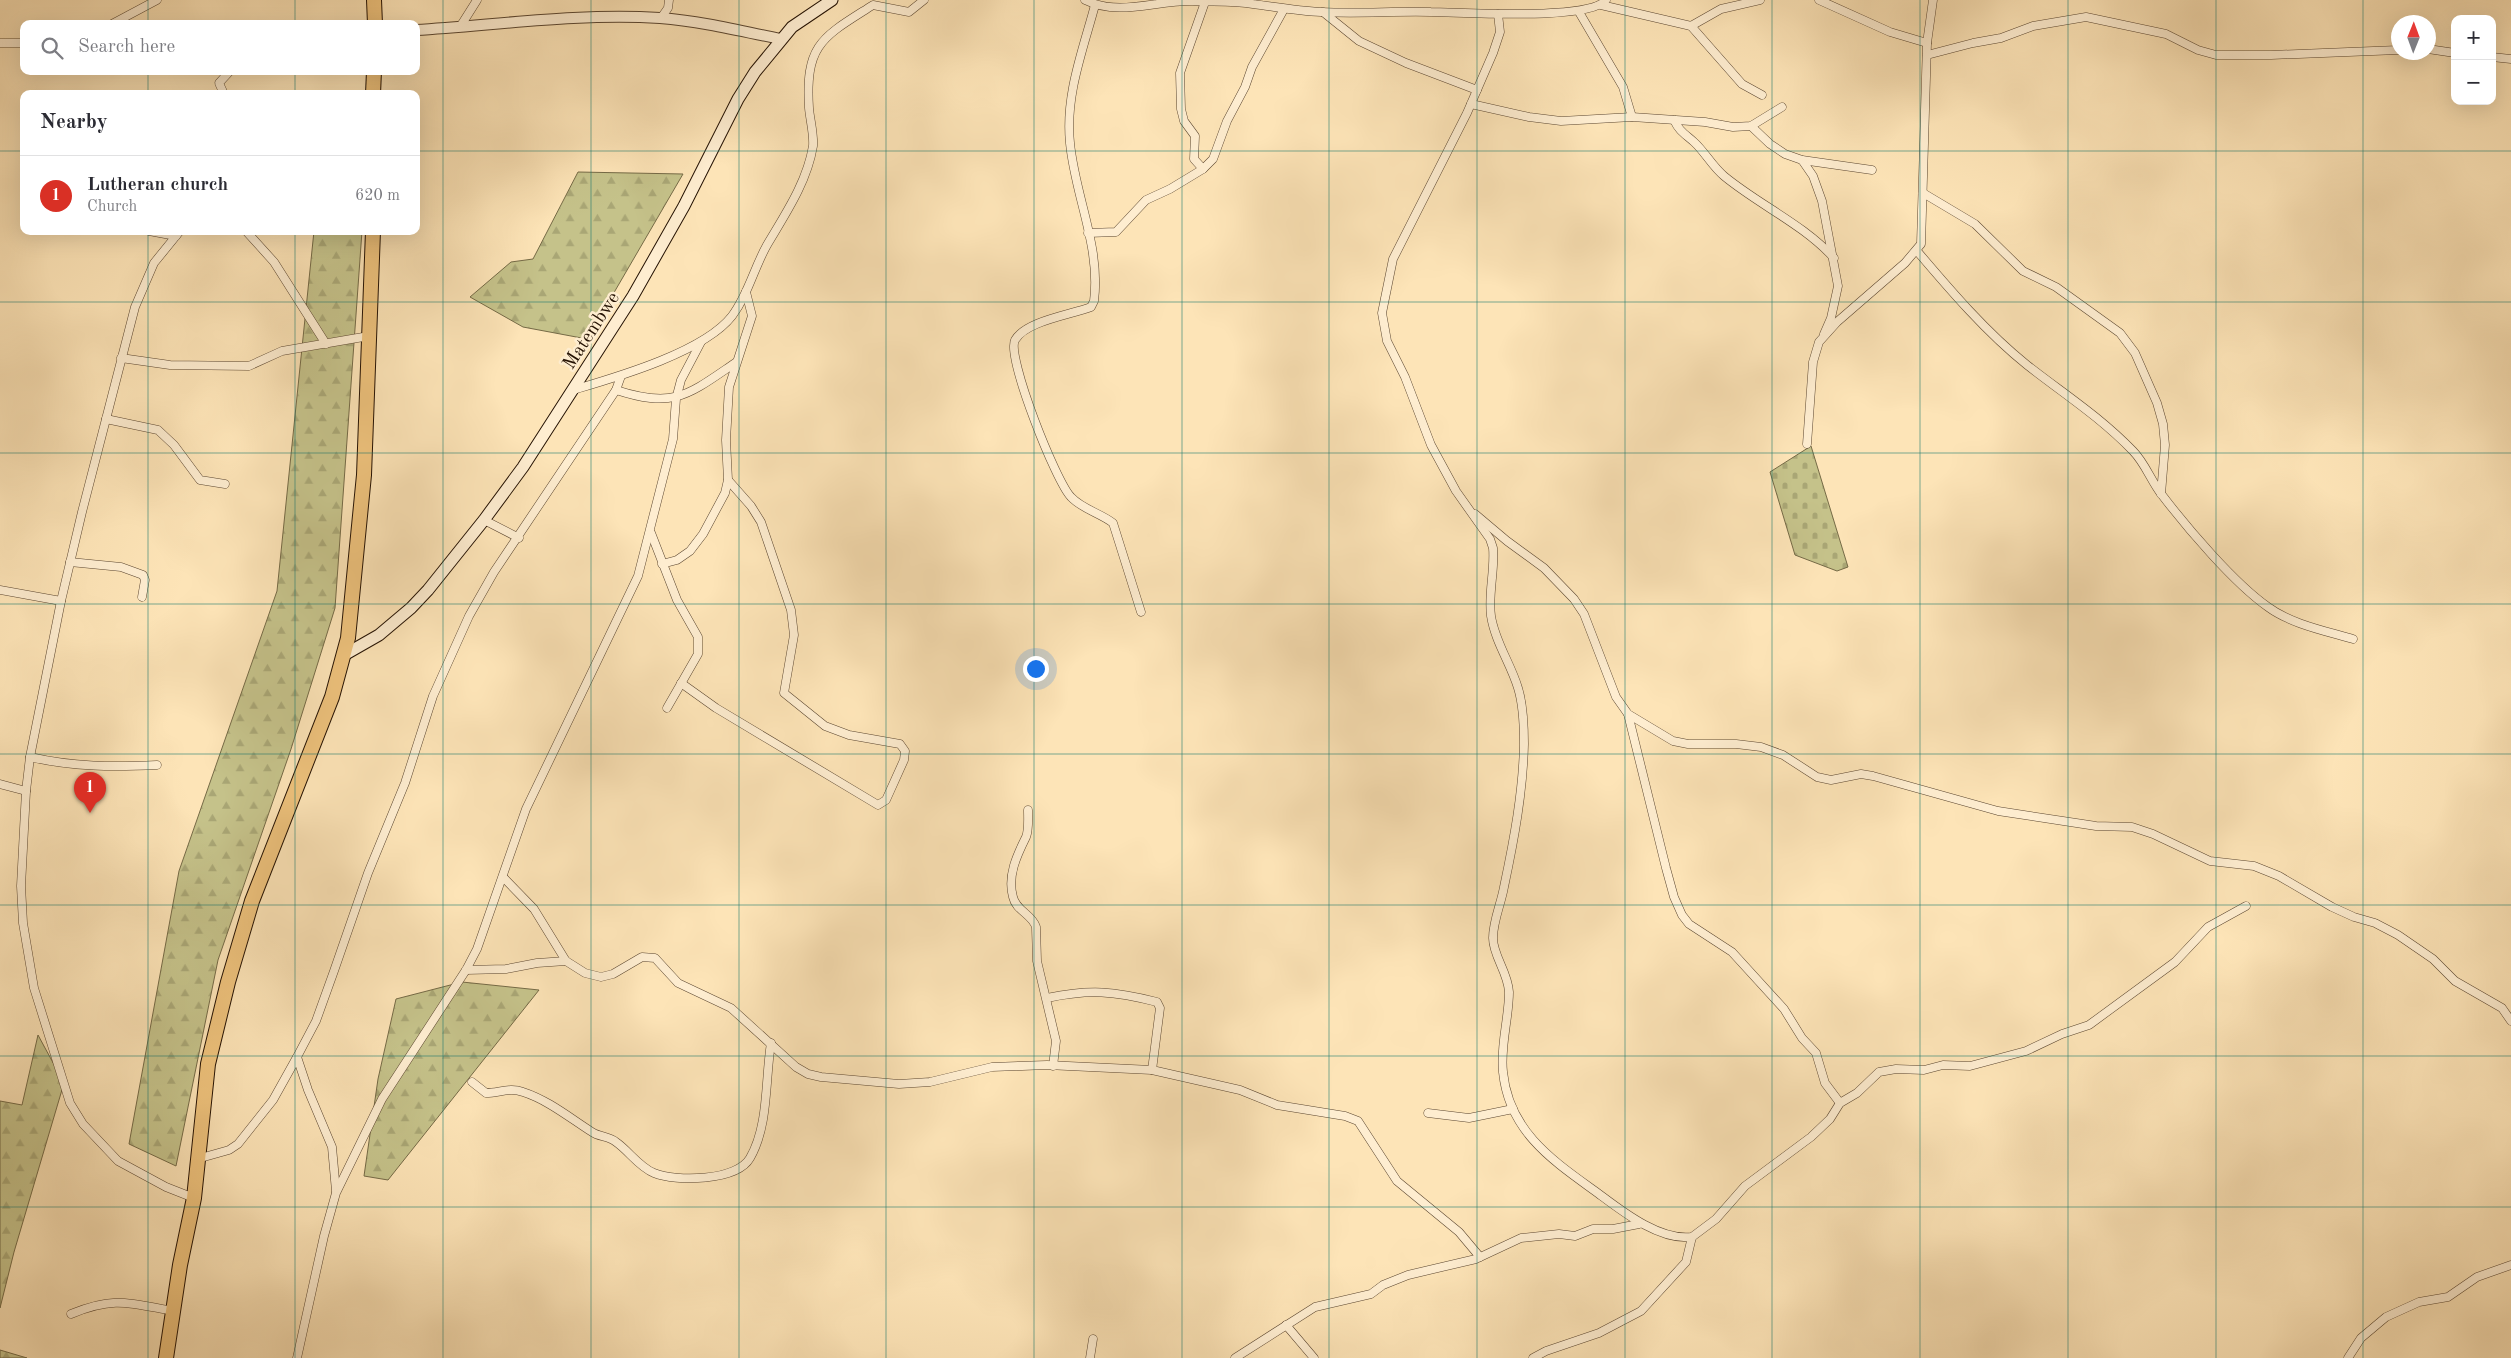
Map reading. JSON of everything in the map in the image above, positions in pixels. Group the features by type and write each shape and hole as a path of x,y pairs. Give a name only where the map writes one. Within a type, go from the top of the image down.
{"highway":[{"path":"374,0 375,20"},
{"path":"373,90 374,75"},
{"path":"166,1358 194,1198 196,1159 208,1064 230,972 252,901 332,697 348,638 364,475 373,235"}],"main road":[{"name":"Matembwe","path":"344,655 379,635 411,608 428,590 484,520 523,467 633,296 680,214 738,100 755,72 780,39 792,27 832,0"}],"street":[{"path":"119,20 156,0"},
{"path":"460,27 477,0"},
{"path":"661,18 668,4 678,0"},
{"path":"572,390 622,376 701,342 715,333 732,316 746,292 760,257 800,189 811,155 813,143 809,108 809,73 813,55 820,43 832,31 873,5 910,12 924,0"},
{"path":"1085,0 1095,5 1119,8 1191,0 1324,12 1371,11 1498,14 1579,12 1604,3 1691,26 1742,84 1762,95"},
{"path":"1691,26 1721,9 1760,0"},
{"path":"1819,0 1890,32 1927,43"},
{"path":"1819,342 1837,322 1917,251 1922,235 1927,43 1933,0"},
{"path":"1203,169 1194,159 1196,139 1184,122 1179,88 1180,72 1205,2"},
{"path":"1095,5 1071,91 1069,123 1072,162 1088,233 1093,244 1095,293 1093,305 1074,313 1036,324 1028,329 1015,340 1014,356 1031,410 1064,489 1075,501 1113,523 1142,612"},
{"path":"1088,233 1116,232 1146,200 1170,189 1203,169 1213,160 1227,121 1245,87 1252,67 1284,9"},
{"path":"1324,12 1359,41 1414,67 1477,90"},
{"path":"1579,12 1623,87 1632,117"},
{"path":"1498,14 1500,32 1498,41 1471,104 1393,259 1382,313 1387,341 1406,377 1431,445 1466,507 1490,539 1493,548 1491,616 1505,658 1518,687 1523,733 1522,789 1504,890 1493,937 1494,945 1506,971 1509,991 1503,1071 1513,1109 1543,1152 1639,1224 1674,1235 1692,1237"},
{"path":"420,30 565,18 661,18 780,39"},
{"path":"1927,55 1973,42 2001,38 2033,26 2086,18 2166,34 2198,50 2216,55 2263,56 2391,50"},
{"path":"0,43 20,43"},
{"path":"2436,50 2451,52"},
{"path":"2496,57 2511,59"},
{"path":"222,90 219,82 226,75"},
{"path":"1471,104 1529,117 1561,121 1588,121 1632,117 1734,127 1751,126 1782,107"},
{"path":"1674,120 1679,131 1693,142 1723,176 1796,225 1834,258"},
{"path":"1751,126 1770,144 1785,154 1802,160 1872,170"},
{"path":"1802,160 1813,176 1819,193 1834,258 1838,286 1831,318 1819,342 1813,362 1807,444"},
{"path":"1923,193 1975,224 2031,277 2056,287 2120,333 2135,353 2158,403 2165,444 2161,494"},
{"path":"177,235 154,263 135,307 70,562 30,757 26,791 21,886 23,923 34,988 70,1103 84,1124 118,1161 166,1187 194,1198"},
{"path":"250,235 274,262 326,344"},
{"path":"1917,251 1958,299 1992,333 2027,365 2092,412 2134,452 2161,494 2233,576 2269,608 2289,618 2353,639"},
{"path":"662,564 677,560 690,551 718,508 728,480 726,415 729,387 735,363 752,316 746,292"},
{"path":"121,358 170,365 249,366 282,351 369,336"},
{"path":"297,1358 324,1236 336,1193 382,1099 466,970 477,949 526,809 638,576 651,533 674,439 676,399 681,380 701,342"},
{"path":"616,390 638,397 659,400 676,399 735,363"},
{"path":"196,1159 229,1150 238,1144 273,1100 297,1056 316,1021 368,873 405,783 433,696 469,616 494,572 519,538 616,390 622,376"},
{"path":"106,419 158,430 174,445 200,480 225,484"},
{"path":"681,683 716,708 878,806 886,800 904,760 905,751 900,744 855,736 825,726 784,693 794,635 791,610 760,522 751,506 728,480"},
{"path":"1466,507 1506,542 1544,568 1574,599 1584,614 1616,697 1628,714 1666,868 1682,915 1690,924 1732,952 1784,1009 1802,1038 1816,1053 1825,1083 1840,1103"},
{"path":"484,520 519,538"},
{"path":"651,533 677,600 693,625 698,637 698,654 667,708"},
{"path":"70,562 121,567 143,575 142,597"},
{"path":"0,590 61,600"},
{"path":"1628,714 1673,741 1688,744 1761,746 1783,755 1817,777 1831,780 1860,774 1873,776 1998,811 2096,826 2132,827 2152,834 2210,861 2254,866 2279,876 2332,907 2354,917 2375,923 2398,935 2433,959 2454,981 2502,1008 2511,1021"},
{"path":"30,757 60,764 103,767 157,765"},
{"path":"0,784 26,791"},
{"path":"1028,810 1026,837 1015,856 1012,895 1021,911 1034,922 1037,961 1056,1041 1053,1066"},
{"path":"503,877 534,909 566,961 585,973 601,976 614,974 642,957 654,958 678,983 731,1008 796,1067 808,1074 860,1082 930,1082 992,1068 1053,1066 1152,1070 1240,1090 1277,1105 1329,1113 1358,1121 1397,1181 1459,1232 1480,1257"},
{"path":"1533,1358 1546,1351 1599,1334 1641,1311 1686,1262 1692,1237 1716,1218 1745,1186 1812,1137 1830,1119 1840,1103 1857,1093 1880,1072 1885,1070 1924,1070 1943,1065 1970,1066 2026,1051 2062,1034 2089,1025 2175,962 2208,927 2246,906"},
{"path":"466,970 506,969 566,961"},
{"path":"1047,998 1091,991 1110,991 1157,1002 1160,1008 1152,1070"},
{"path":"472,1082 486,1093 514,1089 525,1092 573,1118 593,1133 616,1141 653,1173 696,1178 715,1176 731,1173 744,1165 755,1148 760,1133 771,1043"},
{"path":"297,1056 311,1099 332,1147 336,1193"},
{"path":"1428,1113 1469,1118 1513,1109"},
{"path":"1234,1358 1315,1307 1370,1294 1383,1285 1408,1274 1480,1257 1521,1238 1559,1234 1575,1236 1593,1229 1613,1229 1639,1224"},
{"path":"2348,1358 2361,1338 2386,1317 2419,1302 2448,1297 2477,1277 2511,1266"},
{"path":"71,1314 110,1301 136,1303 173,1311"},
{"path":"1286,1326 1314,1358"},
{"path":"1090,1358 1093,1339"}],"green space":[{"path":"578,172 683,174 587,339 523,327 470,297 511,262 533,259"},
{"path":"314,235 362,235 335,608 291,749 218,960 176,1166 129,1144 179,871 277,591"},
{"path":"1811,446 1848,567 1837,571 1795,555 1770,472"},
{"path":"462,982 539,990 388,1180 364,1176 378,1079 396,999"},
{"path":"38,1035 64,1083 14,1252 0,1308 0,1101 22,1105"},
{"path":"0,1350 27,1358 0,1358"}],"place":[{"name":"Lutheran church","path":"90,813"}]}
